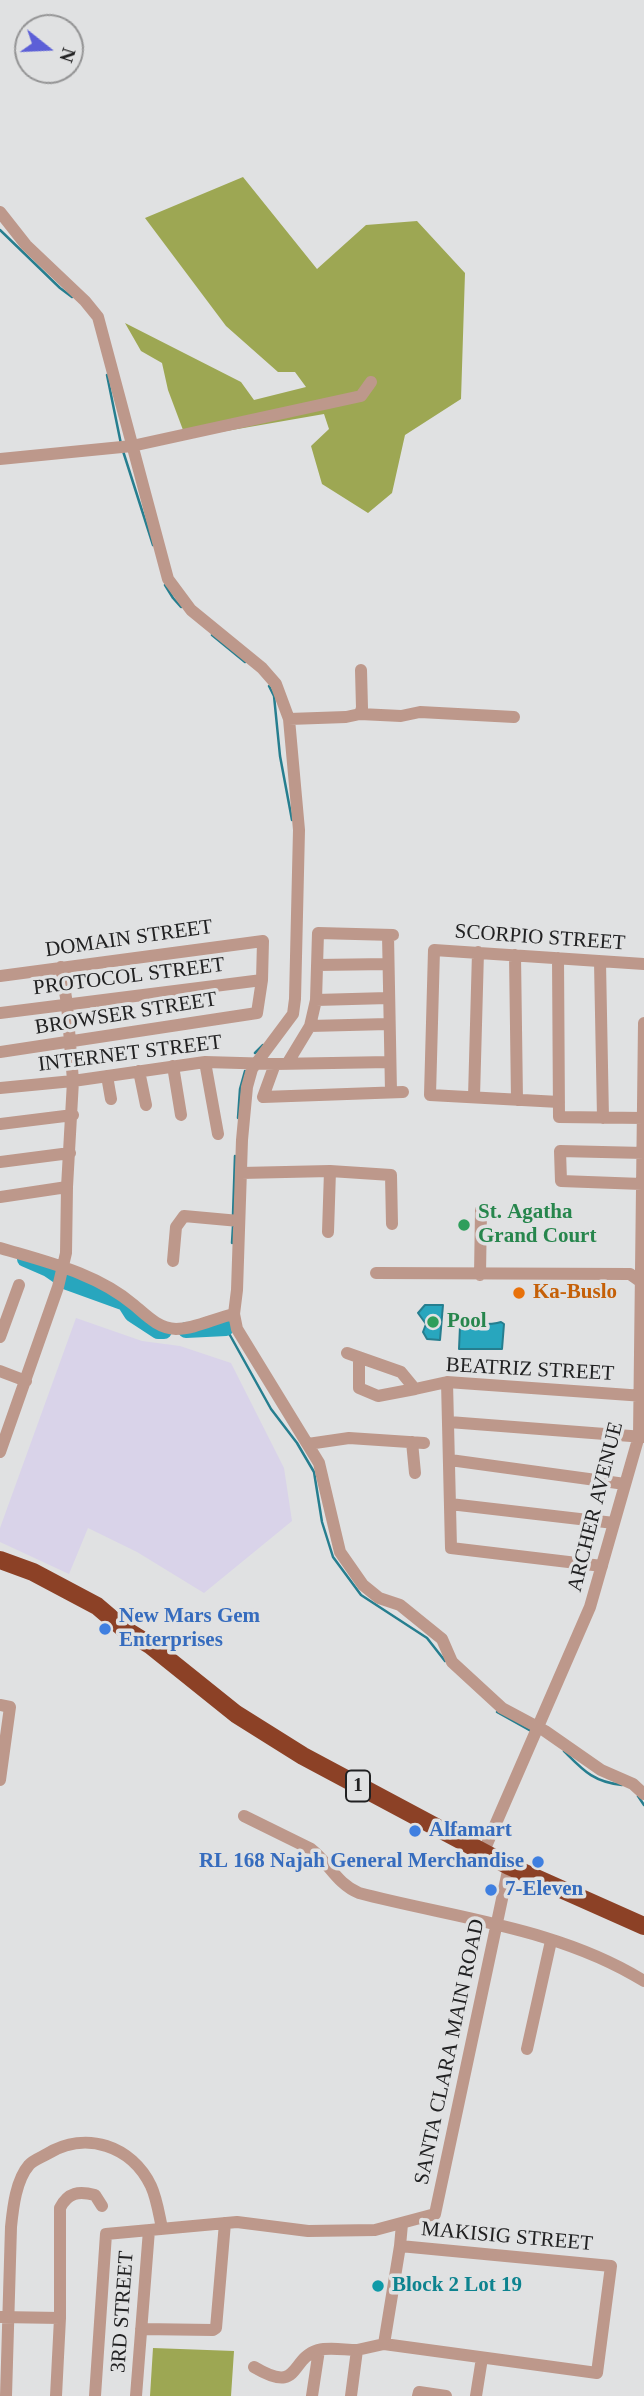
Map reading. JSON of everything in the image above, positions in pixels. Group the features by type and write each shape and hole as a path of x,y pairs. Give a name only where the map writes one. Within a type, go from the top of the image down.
{"highway":[{"name":"1","path":"0,1560 33,1572 97,1606 236,1714 281,1744 483,1853 644,1926"}],"street":[{"path":"0,212 26,246 85,301 98,317 168,579 191,610 262,668 276,684 289,719 299,830 296,999 293,1014 252,1069 245,1099 235,1221 237,1290 234,1314 237,1329 319,1464 340,1552 358,1579 379,1598 400,1605 412,1613 442,1639 452,1662 502,1708 538,1727 601,1770 633,1784 644,1794"},
{"path":"0,459 132,446 361,396 371,382"},
{"path":"359,714 362,708 361,670"},
{"path":"289,719 359,714 401,716 420,712 514,717"},
{"path":"318,933 390,935 388,964 390,1062 397,1092 263,1097 281,1064 310,1026 316,1000 318,933"},
{"name":"DOMAIN STREET","path":"0,976 263,941 262,980"},
{"name":"SCORPIO STREET","path":"474,1097 430,1095 434,950 644,964"},
{"path":"478,953 474,1097 558,1102"},
{"path":"515,955 517,1100"},
{"path":"558,958 559,1117 643,1118"},
{"path":"600,962 603,1118"},
{"path":"317,965 388,964"},
{"path":"0,1452 58,1287 66,1253 73,1081 61,967"},
{"name":"PROTOCOL STREET","path":"0,1013 262,980"},
{"name":"BROWSER STREET","path":"0,1052 257,1013 262,980"},
{"path":"316,1000 388,998"},
{"name":"ARCHER AVENUE","path":"483,1853 590,1607 641,1436 644,1023"},
{"path":"310,1026 388,1024"},
{"path":"205,1062 218,1134"},
{"name":"INTERNET STREET","path":"0,1088 73,1081 205,1062 390,1062"},
{"path":"173,1066 181,1115"},
{"path":"139,1071 146,1105"},
{"path":"107,1076 111,1099"},
{"path":"0,1124 73,1115"},
{"path":"642,1184 561,1181 561,1151 643,1153"},
{"path":"0,1162 70,1153"},
{"path":"241,1173 330,1171 391,1175 392,1224"},
{"path":"328,1232 330,1171"},
{"path":"0,1197 67,1187"},
{"path":"480,1275 481,1209"},
{"path":"173,1261 176,1227 184,1216 235,1221"},
{"path":"0,1248 102,1282 147,1318 162,1326 176,1329 234,1314"},
{"path":"376,1273 630,1275 642,1284"},
{"path":"0,1336 19,1285"},
{"path":"0,1297 13,1301"},
{"name":"BEATRIZ STREET","path":"415,1388 401,1372 353,1355 359,1388 378,1396 447,1382 642,1395"},
{"path":"0,1371 26,1381"},
{"path":"447,1382 451,1548 602,1566"},
{"path":"449,1422 641,1436"},
{"path":"308,1444 349,1438 418,1443 415,1473"},
{"path":"450,1460 625,1484"},
{"path":"450,1503 614,1523"},
{"path":"0,1705 10,1707 0,1780"},
{"path":"244,1816 311,1849 348,1889 382,1899 497,1923 614,1962 644,1981"},
{"name":"SANTA CLARA MAIN ROAD","path":"95,2396 106,2234 237,2222 308,2231 375,2230 435,2214 509,1866"},
{"path":"527,2049 551,1941"},
{"name":"3RD STREET","path":"6,2396 5,2317 13,2205 29,2165 72,2143 91,2143 124,2152 151,2186 155,2229 141,2329 136,2396"},
{"path":"56,2396 60,2318 60,2208 65,2199 84,2192 96,2195 102,2206"},
{"path":"141,2329 216,2328 225,2223"},
{"path":"384,2344 402,2224"},
{"name":"MAKISIG STREET","path":"400,2246 611,2266 597,2373 482,2358"},
{"path":"5,2317 60,2318"},
{"path":"254,2367 269,2376 281,2378 295,2372 309,2355 319,2350 357,2350 384,2344 482,2358 476,2396"},
{"path":"313,2396 319,2350"},
{"path":"351,2396 357,2350"},
{"path":"418,2396 419,2392 446,2396"}],"shaded area":[{"path":"76,1318 142,1341 180,1346 231,1363 284,1468 292,1521 204,1593 137,1552 88,1528 69,1574 0,1542 0,1528"}],"green space":[{"path":"243,177 317,269 366,225 417,221 465,273 461,399 405,435 392,493 368,513 322,484 311,446 329,429 324,414 186,438 168,390 162,363 141,351 125,323 241,382 254,400 306,387 295,372 278,372 226,326 145,218"},
{"path":"153,2348 234,2351 231,2396 150,2396"}],"water":[{"name":"Pool","path":"425,1305 443,1305 440,1340 427,1339 423,1332 426,1324 418,1313"},
{"path":"501,1322 504,1324 502,1349 459,1349 460,1326"}],"waterway":[{"path":"0,230 72,297"},
{"path":"107,375 121,444"},
{"path":"123,451 153,545"},
{"path":"165,585 181,607"},
{"path":"212,635 245,662"},
{"path":"269,686 274,696 280,756 292,820"},
{"path":"255,1053 263,1045"},
{"path":"238,1118 240,1089 245,1071"},
{"path":"233,1215 235,1156"},
{"path":"232,1243 233,1226"},
{"path":"25,1259 48,1269 67,1282 125,1303 132,1314 158,1331 164,1331"},
{"path":"227,1321 226,1328 271,1409 297,1443 314,1472 322,1522 333,1557 361,1595 427,1638 445,1661"},
{"path":"186,1330 226,1328"},
{"path":"497,1712 531,1731"},
{"path":"564,1751 596,1778 622,1785"},
{"path":"638,1796 644,1805"}],"place":[{"name":"St. Agatha Grand Court","path":"464,1225"},
{"name":"Ka-Buslo","path":"519,1293"},
{"name":"Pool","path":"433,1322"},
{"name":"New Mars Gem Enterprises","path":"105,1629"},
{"name":"Alfamart","path":"415,1831"},
{"name":"RL 168 Najah General Merchandise","path":"538,1862"},
{"name":"7-Eleven","path":"491,1890"},
{"name":"Block 2 Lot 19","path":"378,2286"}]}
